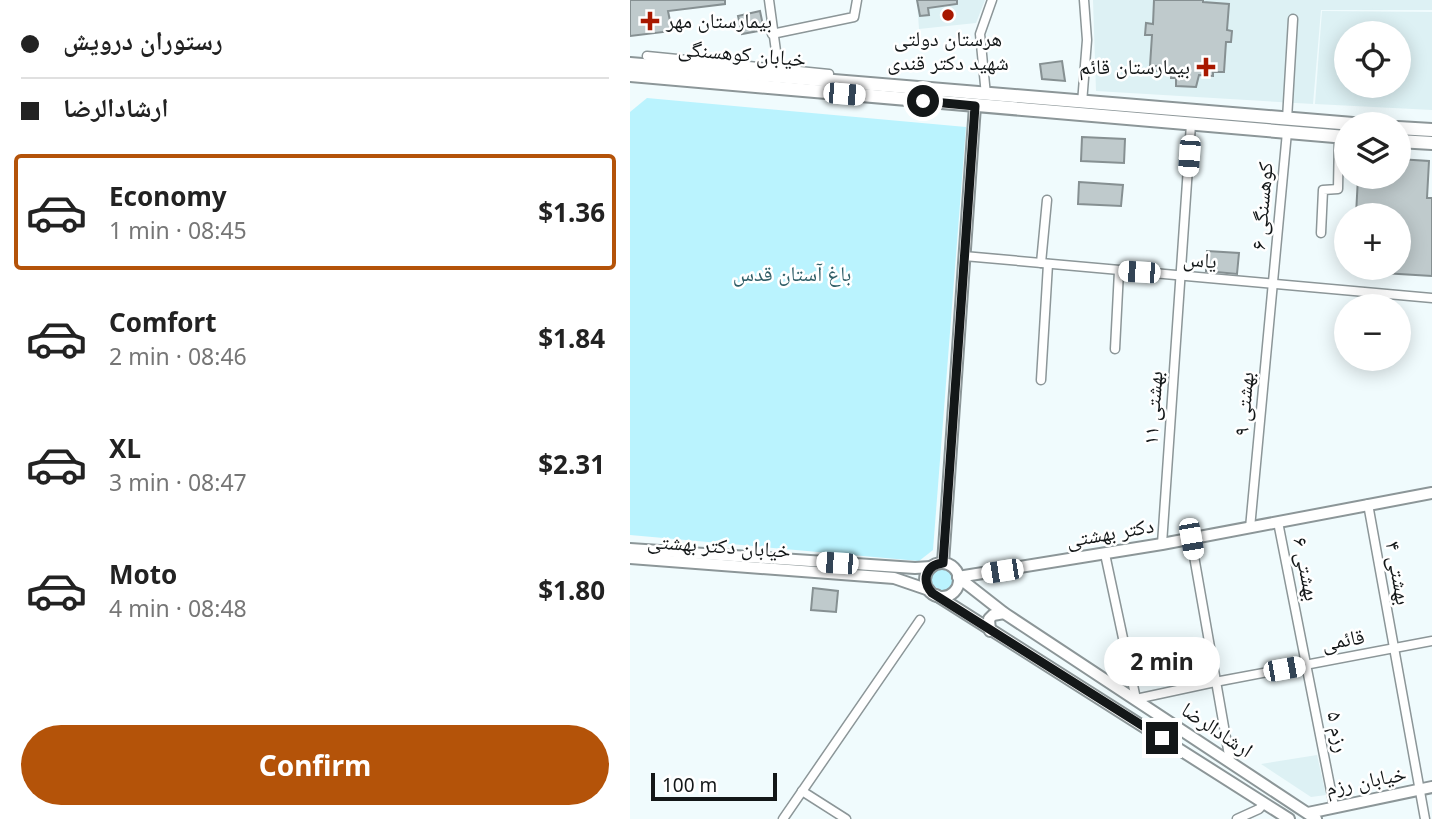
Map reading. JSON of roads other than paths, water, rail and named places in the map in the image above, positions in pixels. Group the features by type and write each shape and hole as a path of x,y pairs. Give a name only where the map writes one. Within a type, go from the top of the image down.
{"main road":[{"name":"خیابان کوهسنگی","path":"630,63 779,73 985,92 1287,126 1334,135"},
{"name":"خیابان کوهسنگی","path":"630,75 1191,124 1334,125"},
{"path":"1411,129 1432,130"},
{"path":"1411,142 1432,143"}],"street":[{"path":"647,56 779,73 769,0"},
{"path":"772,34 854,17 857,0"},
{"path":"985,92 980,34 992,0"},
{"path":"1082,103 1087,40 1084,0"},
{"name":"کوهسنگی ۶","path":"1273,284 1293,19"},
{"path":"943,563 975,106"},
{"name":"بهشتی ۱۱","path":"1161,544 1191,124"},
{"path":"1321,233 1323,190 1338,189"},
{"path":"1041,380 1047,200"},
{"name":"یاس","path":"964,256 1432,298"},
{"path":"1115,349 1119,271"},
{"name":"بهشتی ۹","path":"1250,528 1273,284"},
{"name":"دکتر بهشتی","path":"958,577 1191,539 1432,493"},
{"name":"بهشتی ۴","path":"1368,504 1425,819"},
{"name":"بهشتی ۶","path":"1279,522 1307,665"},
{"path":"1191,539 1230,761"},
{"name":"خیابان دکتر بهشتی","path":"630,549 931,567"},
{"path":"1105,554 1136,699"},
{"name":"خیابان دکتر بهشتی","path":"630,558 894,578 933,593"},
{"path":"943,563 955,569 958,577 958,585 953,592 945,596 933,593 925,578 931,567 943,563"},
{"name":"ارشادالرضا","path":"958,577 1004,613 1312,816"},
{"name":"ارشادالرضا","path":"933,593 1289,819"},
{"path":"990,631 989,620 993,615 1004,613"},
{"path":"783,819 920,620"},
{"name":"قائمی","path":"1136,699 1432,641"},
{"name":"رزم ۵","path":"1307,665 1334,806"},
{"name":"خیابان رزم","path":"1312,816 1334,806 1432,787"},
{"path":"802,791 846,819"},
{"path":"1237,819 1259,809 1264,803"}],"place":[{"name":"هرستان دولتی شهید دکتر قندی","path":"948,15"},
{"name":"بیمارستان مهر","path":"650,21"},
{"name":"بیمارستان قائم","path":"1206,67"}],"park label":[{"name":"باغ آستان قدس","path":"792,274"}]}
